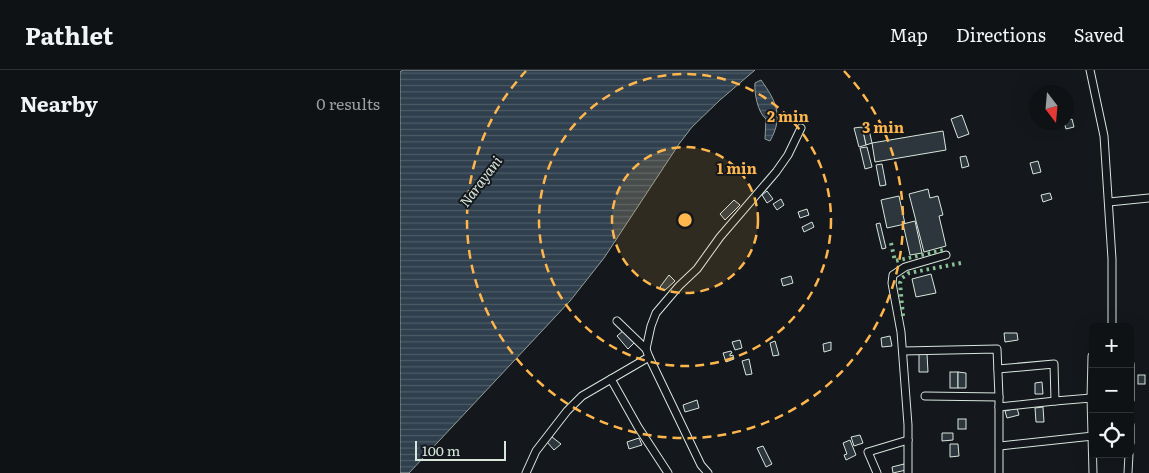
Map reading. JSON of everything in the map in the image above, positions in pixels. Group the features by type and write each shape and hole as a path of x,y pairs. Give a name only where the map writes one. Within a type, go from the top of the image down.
{"street":[{"path":"1090,70 1104,136 1112,259 1112,323"},
{"path":"526,473 536,451 567,411 582,396 611,379 648,353 651,326 656,313 697,268 720,237 776,172 788,155 801,128"},
{"path":"1109,202 1149,198"},
{"path":"908,473 903,351 892,283 893,276 905,267 946,255"},
{"path":"617,321 648,353 701,465 708,473"},
{"path":"903,351 997,349 999,473"},
{"path":"998,369 1054,364 1055,401"},
{"path":"611,379 638,427 668,473"},
{"path":"925,396 999,397"},
{"path":"999,407 1089,398"},
{"path":"1000,446 1089,436"},
{"path":"877,473 868,452 908,440"},
{"path":"1093,458 1093,473"},
{"path":"1128,473 1129,458"}],"water":[{"name":"Narayani","path":"403,70 755,70 692,127 604,258 570,301 409,473 400,473 400,72"},
{"path":"761,80 771,95 776,109 777,124 770,141 765,139 766,119 759,108 755,92 755,83"}],"building":[{"path":"962,115 969,134 958,138 951,119"},
{"path":"868,125 872,143 866,145 862,127"},
{"path":"862,127 866,145 859,147 854,128"},
{"path":"943,131 946,150 875,162 872,143"},
{"path":"867,147 872,167 865,169 860,148"},
{"path":"966,156 969,166 962,168 960,157"},
{"path":"1038,161 1041,172 1033,174 1030,163"},
{"path":"882,164 886,185 880,186 876,165"},
{"path":"928,189 930,198 938,196 943,215 939,216 946,246 924,252 909,194"},
{"path":"767,191 773,199 767,203 762,195"},
{"path":"1050,193 1052,199 1043,202 1041,195"},
{"path":"899,196 905,224 887,228 881,200"},
{"path":"781,199 784,205 777,210 773,204"},
{"path":"734,200 740,205 725,220 720,214"},
{"path":"807,209 809,215 800,218 798,212"},
{"path":"915,221 922,253 910,255 903,224"},
{"path":"812,222 814,227 804,232 802,227"},
{"path":"880,223 886,248 882,249 876,224"},
{"path":"931,274 936,293 916,297 912,279"},
{"path":"669,275 675,281 664,291 660,287"},
{"path":"791,276 793,283 783,286 781,279"},
{"path":"624,330 635,342 628,349 617,336"},
{"path":"1004,333 1017,333 1018,340 1005,342"},
{"path":"890,336 892,346 882,347 881,338"},
{"path":"740,340 742,348 735,350 732,342"},
{"path":"775,341 779,355 773,356 770,343"},
{"path":"831,342 831,350 824,352 823,344"},
{"path":"731,351 730,356 733,355 734,359 726,362 723,353"},
{"path":"919,354 927,354 928,372 919,372"},
{"path":"749,359 752,374 746,375 742,361"},
{"path":"950,372 958,372 958,388 950,388"},
{"path":"958,372 966,373 966,388 958,388"},
{"path":"1138,375 1145,375 1145,384 1138,384"},
{"path":"1042,382 1043,394 1035,394 1035,383"},
{"path":"697,400 699,408 685,412 683,405"},
{"path":"1043,407 1044,422 1036,422 1035,408"},
{"path":"1017,408 1019,415 1007,418 1005,411"},
{"path":"958,419 966,419 966,429 958,429"},
{"path":"942,433 953,433 953,440 942,441"},
{"path":"860,435 863,443 854,446 851,437"},
{"path":"552,437 561,444 554,450 547,442"},
{"path":"639,438 642,445 629,449 627,442"},
{"path":"850,440 856,455 846,460 844,455 847,454 843,443"},
{"path":"950,444 958,444 959,456 950,457"},
{"path":"763,446 772,464 766,467 757,448"},
{"path":"904,464 906,470 893,473 892,467"}],"hedge":[{"path":"891,243 895,261 944,250"},
{"path":"903,316 900,283 902,278 909,273 961,263"}]}
